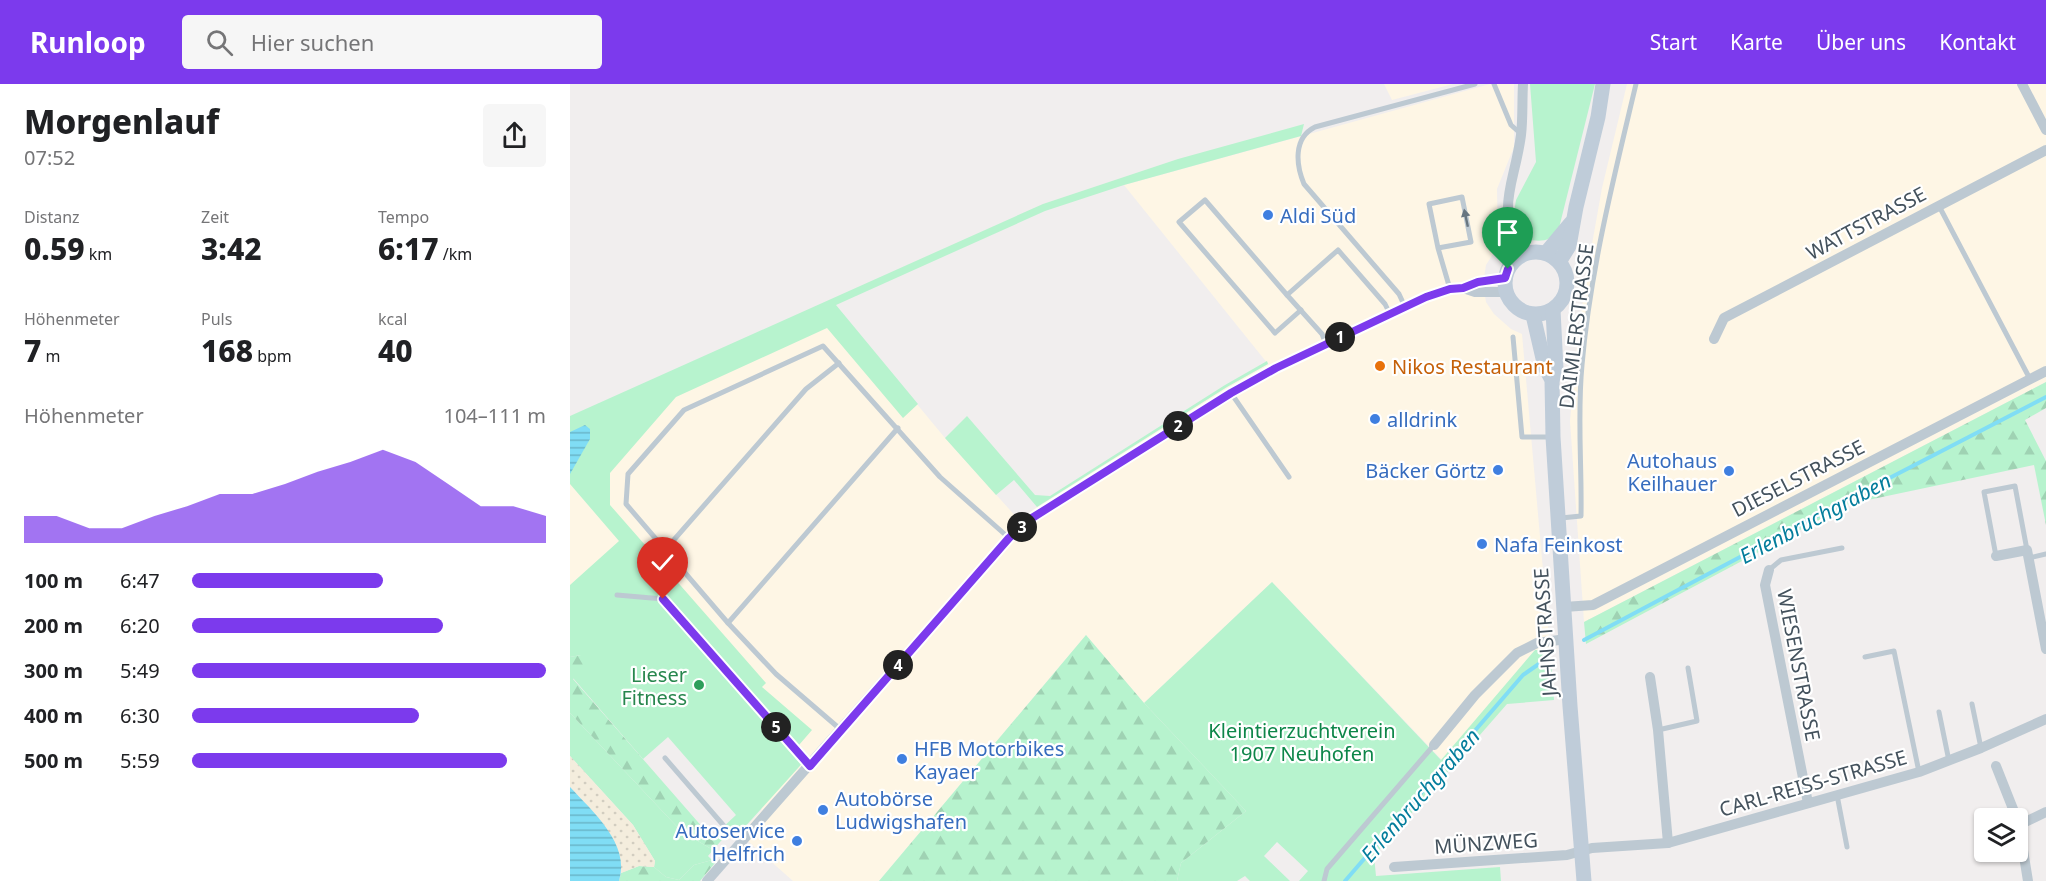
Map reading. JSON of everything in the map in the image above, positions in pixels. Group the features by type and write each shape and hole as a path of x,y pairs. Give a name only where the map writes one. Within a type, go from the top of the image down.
{"street":[{"path":"1520,256 1509,227 1507,196 1521,134 1523,84"},
{"path":"1559,262 1569,246 1572,221 1598,117 1603,84"},
{"path":"2022,84 2046,130"},
{"name":"WATTSTRASSE","path":"1714,339 1724,318 2046,150"},
{"path":"1546,254 1572,221"},
{"path":"1537,252 1546,254 1559,262 1564,270 1567,288 1565,297 1553,310 1533,315 1515,308 1505,285 1513,262 1520,256 1537,252"},
{"path":"707,881 1009,538 1032,518 1231,393 1326,344 1450,289 1463,288 1478,282 1505,285"},
{"name":"JAHNSTRASSE","path":"1551,380 1556,369 1553,310"},
{"name":"JAHNSTRASSE","path":"1533,315 1545,367 1551,380 1558,518 1584,881"},
{"name":"DIESELSTRASSE","path":"1564,608 1593,605 2046,370"},
{"path":"1996,556 2028,554 2046,649"},
{"name":"WIESENSTRASSE","path":"1769,570 1764,585 1808,803"},
{"path":"1434,745 1475,695 1517,653 1537,643 1566,639"},
{"path":"1650,677 1658,730 1668,843"},
{"name":"CARL-REISS-STRASSE","path":"1581,851 1592,848 1668,843 1838,795 1919,772 2046,719"},
{"path":"1996,766 2012,808"},
{"path":"2028,818 2046,812"},
{"name":"MÜNZWEG","path":"1394,867 1568,855 1581,851"},
{"path":"2025,862 2028,881"}],"lane":[{"path":"1405,307 1399,294 1304,184 1298,161 1301,140 1315,127 1475,84"},
{"path":"1494,84 1511,125 1521,134"},
{"name":"DAIMLERSTRASSE","path":"1558,518 1581,516 1578,424 1590,300 1611,192 1636,84"},
{"path":"1438,249 1471,242 1462,197 1429,204 1438,249 1450,289"},
{"path":"1301,310 1275,333 1179,222 1205,200 1322,334 1326,344"},
{"path":"1939,206 2030,379"},
{"path":"1287,295 1338,250 1385,304 1390,314"},
{"path":"1513,337 1522,437 1553,437"},
{"path":"841,730 776,674 728,623 626,504 628,474 684,410 823,346 940,477 1009,538"},
{"path":"665,550 806,389 839,363"},
{"path":"1231,393 1289,477"},
{"path":"728,623 898,428"},
{"path":"1996,556 1984,492 2015,486 2028,554 2046,554"},
{"path":"1769,570 1781,560 1842,548"},
{"path":"616,595 663,599 810,766"},
{"path":"1865,657 1894,651 1919,772"},
{"path":"1658,730 1697,721 1688,668"},
{"path":"1972,704 1981,748"},
{"path":"1939,712 1949,761"},
{"path":"1324,881 1328,869 1434,745"},
{"path":"665,758 742,843"},
{"path":"1838,795 1847,847"}],"shaded area":[{"path":"1384,84 1453,84 1392,100"},
{"path":"1490,84 1514,84 1514,147 1497,189 1498,246 1486,265 1483,284 1486,302 1494,314 1511,329 1522,334 1550,649 1534,651 1442,760 1272,582 1144,703 1086,635 879,881 793,881 740,834 762,810 570,586 570,424 835,305 945,438 1019,520 1227,387 1268,364 1124,185"},
{"path":"1627,84 2046,84 2046,382 1584,622 1570,421 1586,278 1602,188"}],"green space":[{"path":"1530,84 1595,84 1559,228 1549,239 1541,241 1526,240 1513,218 1516,200 1536,162"},
{"path":"1304,124 1301,136 1124,185 1045,211 836,305 918,404 903,418 827,328 676,397 610,473 610,505 766,683 762,687 812,730 799,745 808,757 733,840 721,829 736,815 668,737 643,759 573,678 581,655 570,657 570,585 619,541 570,484 570,416 1043,204 1178,159"},
{"path":"1267,361 1268,364 1227,387 1037,507 1014,480 996,495 945,438 967,416 1035,495 1050,496 1225,385"},
{"path":"2046,382 2046,408 2025,420 2046,461 2046,525 2034,465 1849,504 1586,644 1584,622"},
{"name":"Kleintierzuchtverein 1907 Neuhofen","path":"1272,582 1441,760 1535,650 1550,649 1554,700 1507,704 1374,856 1376,876 1500,867 1501,881 1299,881 1308,871 1277,842 1264,856 1290,881 1250,881 1245,876 1237,881 1177,881 1181,863 1246,811 1144,703"},
{"path":"1086,635 1144,703 1246,811 1181,863 1177,881 879,881"},
{"path":"581,655 592,662 573,679 711,837 721,829 727,834 713,850 681,831 570,713 570,657"},
{"path":"570,713 681,831 713,850 708,856 712,860 694,865 679,880 666,877 654,867 655,861 633,825 570,756"},
{"path":"712,860 715,863 700,881 619,881 621,873 639,866 654,867 666,877 679,880 694,865"}],"sand":[{"path":"570,756 633,825 655,861 654,867 639,866 621,873 619,858 610,835 597,816 570,787"}],"water":[{"path":"585,425 590,429 590,439 570,474 570,432"},
{"path":"570,787 615,841 620,854 619,881 570,881"}],"waterway":[{"name":"Erlenbruchgraben","path":"1584,640 2046,397"},
{"name":"Erlenbruchgraben","path":"1345,881 1523,675 1546,659"}],"place":[{"name":"Aldi Süd","path":"1268,215"},
{"name":"Nikos Restaurant","path":"1380,366"},
{"name":"alldrink","path":"1375,419"},
{"name":"Bäcker Görtz","path":"1498,470"},
{"name":"Autohaus Keilhauer","path":"1729,471"},
{"name":"Nafa Feinkost","path":"1482,544"},
{"name":"Lieser Fitness","path":"699,685"},
{"name":"HFB Motorbikes Kayaer","path":"902,759"},
{"name":"Autobörse Ludwigshafen","path":"823,810"},
{"name":"Autoservice Helfrich","path":"797,841"}],"route":[{"path":"663,599 810,766 1009,538 1032,518 1231,393 1276,368 1426,297 1478,282 1505,278 1508,269"}]}
